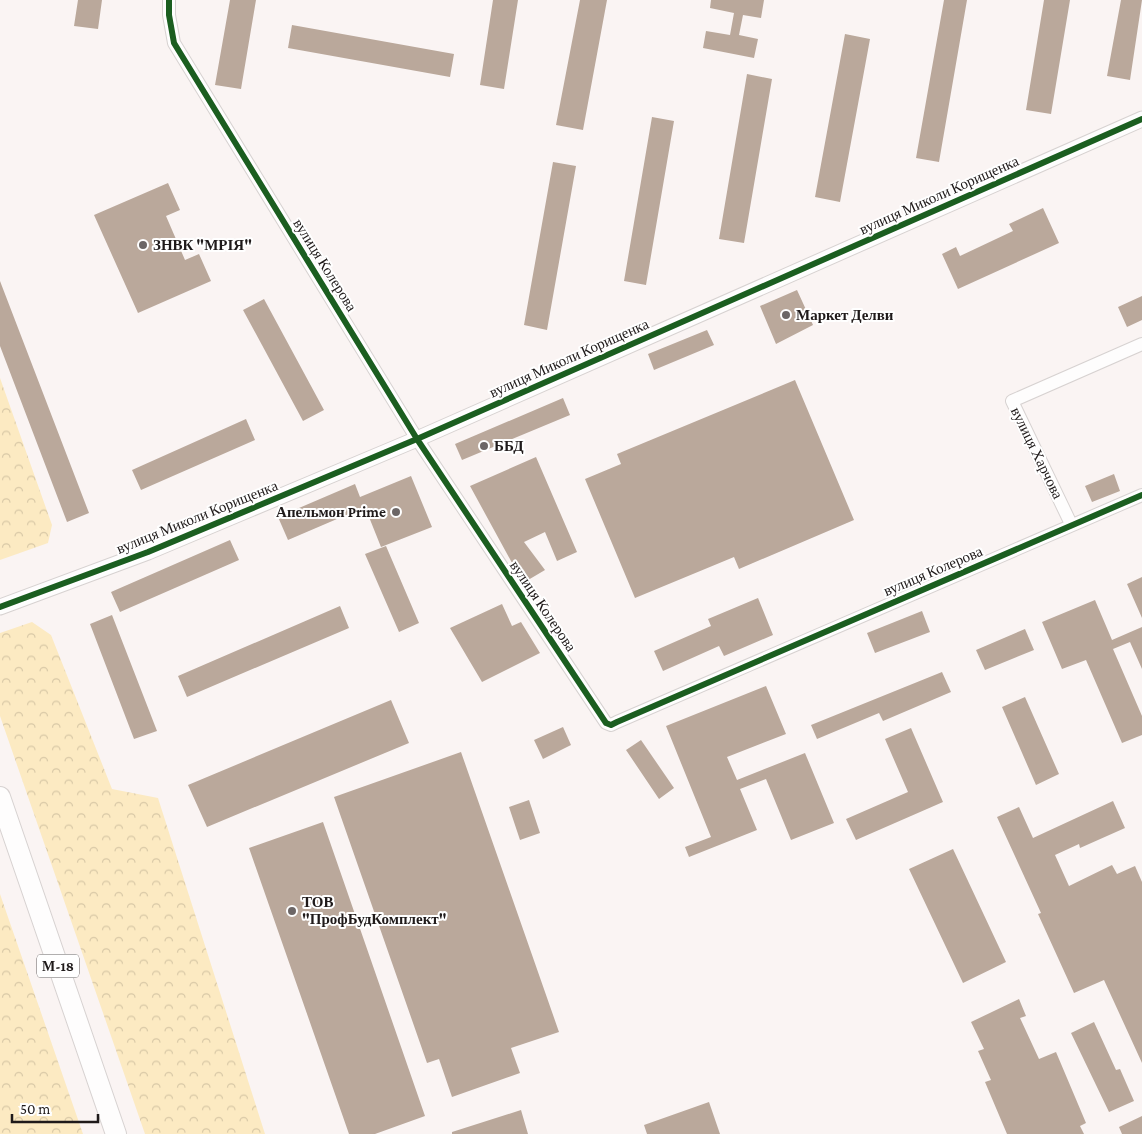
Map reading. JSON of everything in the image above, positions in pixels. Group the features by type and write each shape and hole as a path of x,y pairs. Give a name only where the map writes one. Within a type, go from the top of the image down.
{"highway":[{"name":"М-18","path":"0,797 116,1134"}],"street":[{"name":"вулиця Колерова","path":"169,0 169,16 174,43 417,439 606,723 611,725 1071,524 1142,495"},
{"name":"вулиця Миколи Корищенка","path":"0,607 148,552 417,439 1142,119"},
{"name":"вулиця Харчова","path":"1071,524 1012,401 1142,344"}],"green space":[{"path":"0,378 52,525 48,543 0,560"},
{"path":"32,622 51,635 112,789 158,798 265,1134 145,1134 0,716 0,633"},
{"path":"0,894 83,1134 0,1134"}],"building":[{"path":"78,0 102,0 98,29 74,26"},
{"path":"230,0 256,0 241,89 215,85"},
{"path":"493,0 518,0 504,89 480,85"},
{"path":"580,0 607,0 583,130 556,125"},
{"path":"711,0 764,0 761,18 743,15 739,35 758,39 754,58 703,48 706,31 730,35 734,13 710,8"},
{"path":"944,0 967,0 939,162 916,158"},
{"path":"1044,0 1070,0 1051,114 1026,110"},
{"path":"1121,0 1142,0 1130,80 1107,76"},
{"path":"292,25 454,54 450,77 288,48"},
{"path":"845,34 870,39 840,202 815,197"},
{"path":"747,74 772,79 744,243 719,239"},
{"path":"652,117 674,121 646,285 624,281"},
{"path":"553,162 576,166 547,330 524,325"},
{"name":"ЗНВК \"МРІЯ\"","path":"168,183 180,210 166,216 185,260 199,254 211,281 138,313 94,215"},
{"path":"1043,208 1059,243 958,289 942,254 956,247 960,256 1013,231 1009,224"},
{"path":"0,281 89,513 67,522 0,346"},
{"name":"Маркет Делви","path":"797,290 813,325 776,344 760,306"},
{"path":"1142,296 1142,320 1127,327 1118,307"},
{"path":"264,299 324,410 303,421 243,310"},
{"path":"707,330 714,345 654,370 648,354"},
{"path":"795,380 854,520 739,569 734,557 635,598 585,479 621,464 617,454"},
{"path":"563,398 570,415 462,460 455,444"},
{"path":"246,419 255,440 141,490 132,470"},
{"path":"536,457 577,552 557,561 545,532 524,542 545,570 523,583 470,486"},
{"path":"1114,474 1120,491 1092,502 1085,486"},
{"path":"411,476 432,527 381,547 365,507 288,540 278,517 355,484 360,497"},
{"path":"230,540 239,560 120,612 111,592"},
{"path":"386,546 419,623 399,632 365,554"},
{"path":"1142,577 1142,618 1127,584"},
{"path":"758,598 773,635 724,656 719,646 663,671 654,651 711,626 708,619"},
{"path":"1095,600 1112,640 1142,627 1142,669 1130,642 1113,649 1142,716 1142,735 1122,743 1086,660 1062,669 1042,622"},
{"path":"502,604 512,626 521,622 540,653 482,682 450,628"},
{"path":"340,606 349,628 187,697 178,676"},
{"path":"922,611 930,632 875,653 867,633"},
{"path":"112,615 157,731 134,739 90,624"},
{"path":"1025,629 1034,650 985,670 976,650"},
{"path":"942,672 951,692 883,721 879,713 817,739 811,725"},
{"path":"766,686 786,734 727,757 737,780 805,753 834,823 791,840 766,779 740,789 757,830 689,857 685,847 711,837 666,726"},
{"path":"1025,697 1059,774 1036,785 1002,707"},
{"path":"391,700 409,743 207,827 188,785"},
{"path":"563,727 571,745 543,759 534,740"},
{"path":"911,728 943,802 856,840 846,819 908,792 885,739"},
{"path":"641,740 674,788 659,799 626,750"},
{"path":"461,752 559,1032 511,1048 520,1073 452,1097 439,1059 427,1063 334,797"},
{"path":"529,800 540,833 520,840 509,807"},
{"path":"1113,801 1125,828 1080,848 1079,844 1055,855 1069,886 1112,865 1117,874 1135,866 1142,882 1142,1063 1104,980 1074,993 1038,914 1041,913 997,817 1019,807 1033,838"},
{"path":"323,822 425,1116 375,1134 349,1134 249,848"},
{"path":"953,849 1006,962 963,983 909,869"},
{"path":"1019,999 1026,1016 1020,1018 1039,1059 1056,1052 1086,1123 1080,1126 1084,1134 1007,1134 985,1082 991,1080 978,1051 984,1049 971,1022"},
{"path":"1094,1022 1116,1070 1120,1069 1134,1101 1109,1112 1071,1033"},
{"path":"709,1102 720,1134 647,1134 644,1125"},
{"path":"521,1110 528,1134 452,1134 452,1132"},
{"path":"1142,1116 1142,1134 1122,1134 1119,1127"}],"cycle path":[{"path":"169,0 169,15 174,43 417,439 606,723 611,725 1142,495"},
{"path":"0,607 148,552 417,439 1142,119"}],"place":[{"name":"ЗНВК \"МРІЯ\"","path":"143,245"},
{"name":"Маркет Делви","path":"786,315"},
{"name":"ББД","path":"484,446"},
{"name":"Апельмон Prime","path":"396,512"},
{"name":"ТОВ \"ПрофБудКомплект\"","path":"292,911"}]}
